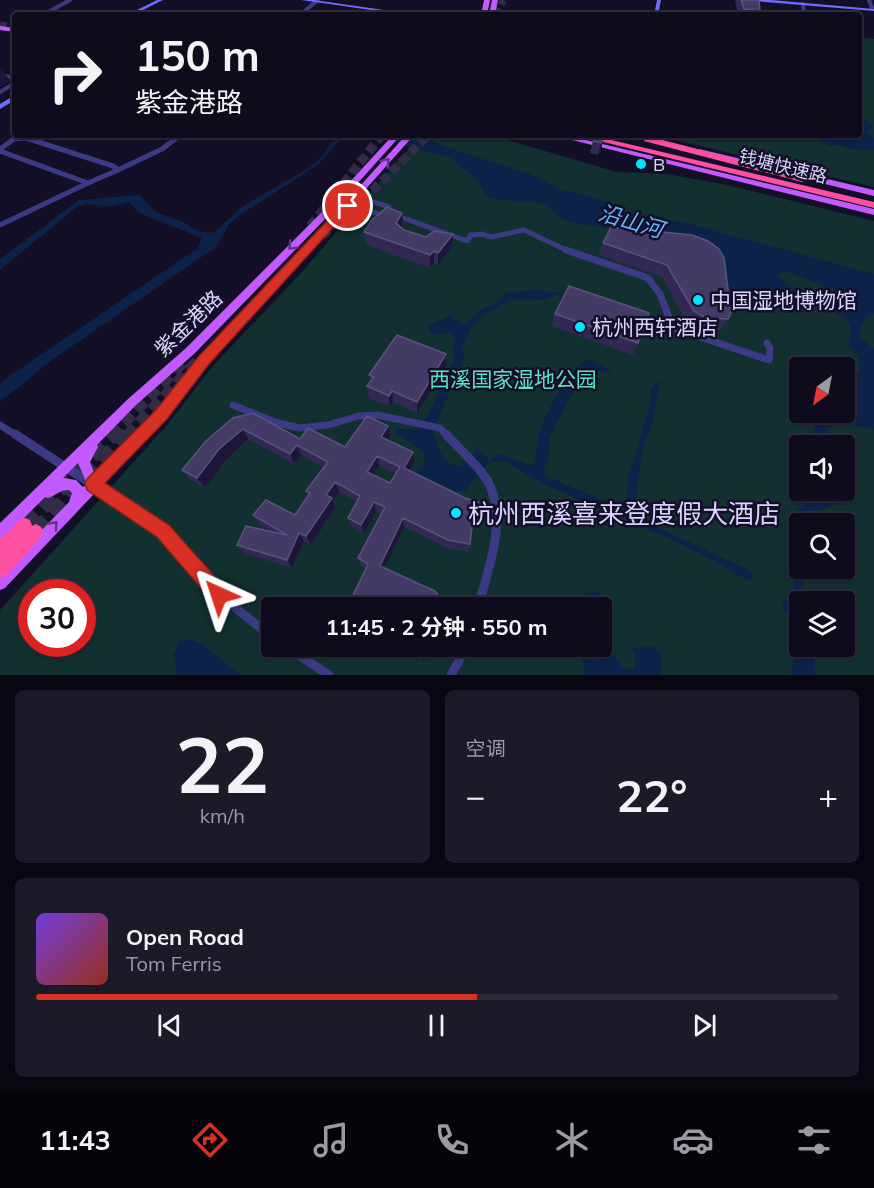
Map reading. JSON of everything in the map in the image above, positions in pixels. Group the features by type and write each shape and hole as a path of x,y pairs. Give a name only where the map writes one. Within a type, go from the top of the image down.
{"highway":[{"name":"钱塘快速路","path":"592,138 873,202"},
{"name":"钱塘快速路","path":"609,138 873,202"},
{"path":"647,139 873,202"},
{"path":"642,156 873,202"},
{"path":"0,550 31,529 0,570"}],"main road":[{"path":"568,138 642,156"},
{"path":"642,138 647,139"},
{"name":"紫金港路","path":"0,532 66,466 190,351 396,141"},
{"name":"紫金港路","path":"0,583 161,415 204,360 296,263 396,141"},
{"path":"93,484 85,467 87,453 159,378"},
{"path":"0,538 58,484 69,483 78,489 78,497 73,505"}],"street":[{"path":"48,12 70,0"},
{"path":"135,12 161,0"},
{"path":"303,0 395,12"},
{"path":"754,0 872,6"},
{"path":"773,0 872,6"},
{"path":"788,0 872,6"},
{"path":"811,0 872,6"},
{"path":"303,12 316,1"},
{"path":"803,4 804,12"},
{"path":"88,183 0,150 14,139 26,138 113,166 118,170"},
{"path":"0,225 162,149 177,138"},
{"path":"0,140 8,143"},
{"path":"371,201 389,207 385,211 382,215 364,209 357,203 371,201"},
{"path":"385,211 467,241"},
{"path":"407,228 412,221"},
{"path":"467,241 471,235 483,234 491,237 524,230 568,251 648,278 660,294 673,327 769,360 770,345"},
{"path":"433,238 452,242 467,241"},
{"path":"233,405 274,422 299,428 328,425 359,416 377,415 437,426 486,479 496,502 496,533 481,597"},
{"path":"0,425 163,531 219,595 261,628"},
{"path":"302,657 329,675"},
{"path":"451,675 460,657"}],"green space":[{"path":"862,37 874,39 874,187 666,138 862,138"},
{"name":"西溪国家湿地公园","path":"420,138 500,138 617,172 667,174 727,185 874,221 874,675 0,675 0,610 18,590 18,657 96,657 96,579 28,579 168,424 212,367 301,273"}],"water":[{"path":"862,118 872,126 866,132 874,138 874,150 853,150 840,145 830,146 817,138 862,138"},
{"path":"334,138 342,138 316,166 229,224 216,247 52,360 0,402 0,384 8,377 198,248 202,238 139,213 129,202 107,207 87,204 77,207 0,270 0,259 79,200 139,195 156,212 188,224 196,231 211,233 243,206 309,168 321,158"},
{"name":"沿山河","path":"380,138 428,138 443,146 527,173 563,190 616,205 627,213 686,223 874,274 874,313 869,314 859,332 862,339 874,349 874,430 847,423 855,423 855,375 860,371 860,366 855,352 847,343 851,332 848,322 840,315 816,305 782,298 774,304 765,300 762,304 728,292 727,262 710,250 671,236 586,225 566,220 539,203 503,198 500,201 486,196 479,182 453,159","holes":["789,272 833,289 836,297 831,302 792,288 777,273"]},
{"path":"539,290 573,295 660,324 659,328 568,297 555,295 544,300 512,299 482,316 471,328 462,349 464,359 433,431 442,455 450,463 463,466 478,448 490,462 498,453 532,466 548,411 566,380 588,359 612,371 607,373 592,369 578,384 549,440 549,456 544,468 545,476 622,508 627,503 628,478 651,402 650,391 655,382 660,383 653,420 643,448 634,509 636,517 751,571 754,577 750,582 702,554 548,486 504,462 498,461 486,465 467,490 457,492 416,472 425,462 424,452 394,431 397,429 415,430 422,427 455,359 452,350 455,342 454,336 448,333 432,335 428,329 431,324 449,316 464,325 484,308 494,305 507,292"},
{"path":"814,423 833,423 827,431 828,435 813,435"},
{"path":"855,470 858,478 855,486"},
{"path":"803,501 844,501 811,513 796,513 804,505"},
{"path":"794,579 802,579 804,591 794,591"},
{"path":"599,591 602,597 574,597"},
{"path":"789,599 789,618 781,608 784,600"},
{"path":"190,639 205,646 241,675 178,675 173,655 180,641"},
{"path":"652,646 659,652 662,667 658,675 586,675 582,659 598,661 598,657 612,657 612,652 624,669 634,668 636,657 632,648"},
{"path":"793,657 813,657 816,675 791,675"}],"building":[{"path":"741,0 759,0 760,11 744,9"},
{"path":"594,138 604,138 601,143 593,141"},
{"path":"387,207 402,213 396,223 404,230 426,237 434,231 453,234 438,253 434,251 430,255 364,232 372,220"},
{"name":"中国湿地博物馆","path":"611,227 692,235 708,241 719,249 724,258 731,313 728,319 706,318 694,311 667,265 603,243"},
{"path":"569,286 649,313 638,343 555,314"},
{"path":"397,335 446,354 417,402 392,391 389,396 367,386 374,377 369,375"},
{"name":"杭州西溪喜来登度假大酒店","path":"253,413 300,439 308,428 345,447 367,416 388,426 381,437 413,452 404,468 465,498 479,502 477,519 473,518 470,544 448,540 403,518 380,566 435,591 440,597 352,597 368,564 358,558 385,507 374,502 361,525 348,518 360,496 335,482 326,495 332,498 306,536 299,533 287,560 237,545 246,526 287,535 253,515 266,500 295,515 310,493 306,491 328,462 297,445 290,454 243,429 219,449 197,478 182,470 206,441 233,418","holes":["377,456 400,467 390,483 367,472"]}],"tunnel":[{"path":"498,12 503,0"},
{"path":"0,25 12,27"},
{"path":"310,226 380,138"},
{"path":"322,236 387,177 425,138"},
{"path":"111,436 184,361"},
{"path":"127,436 198,361"},
{"path":"25,525 113,434"},
{"path":"36,532 128,434"}],"place":[{"name":"B","path":"641,164"},
{"name":"中国湿地博物馆","path":"698,300"},
{"name":"杭州西轩酒店","path":"580,327"},
{"name":"杭州西溪喜来登度假大酒店","path":"456,513"}],"route":[{"path":"219,595 163,531 93,484 161,415 204,360 348,206"}]}
